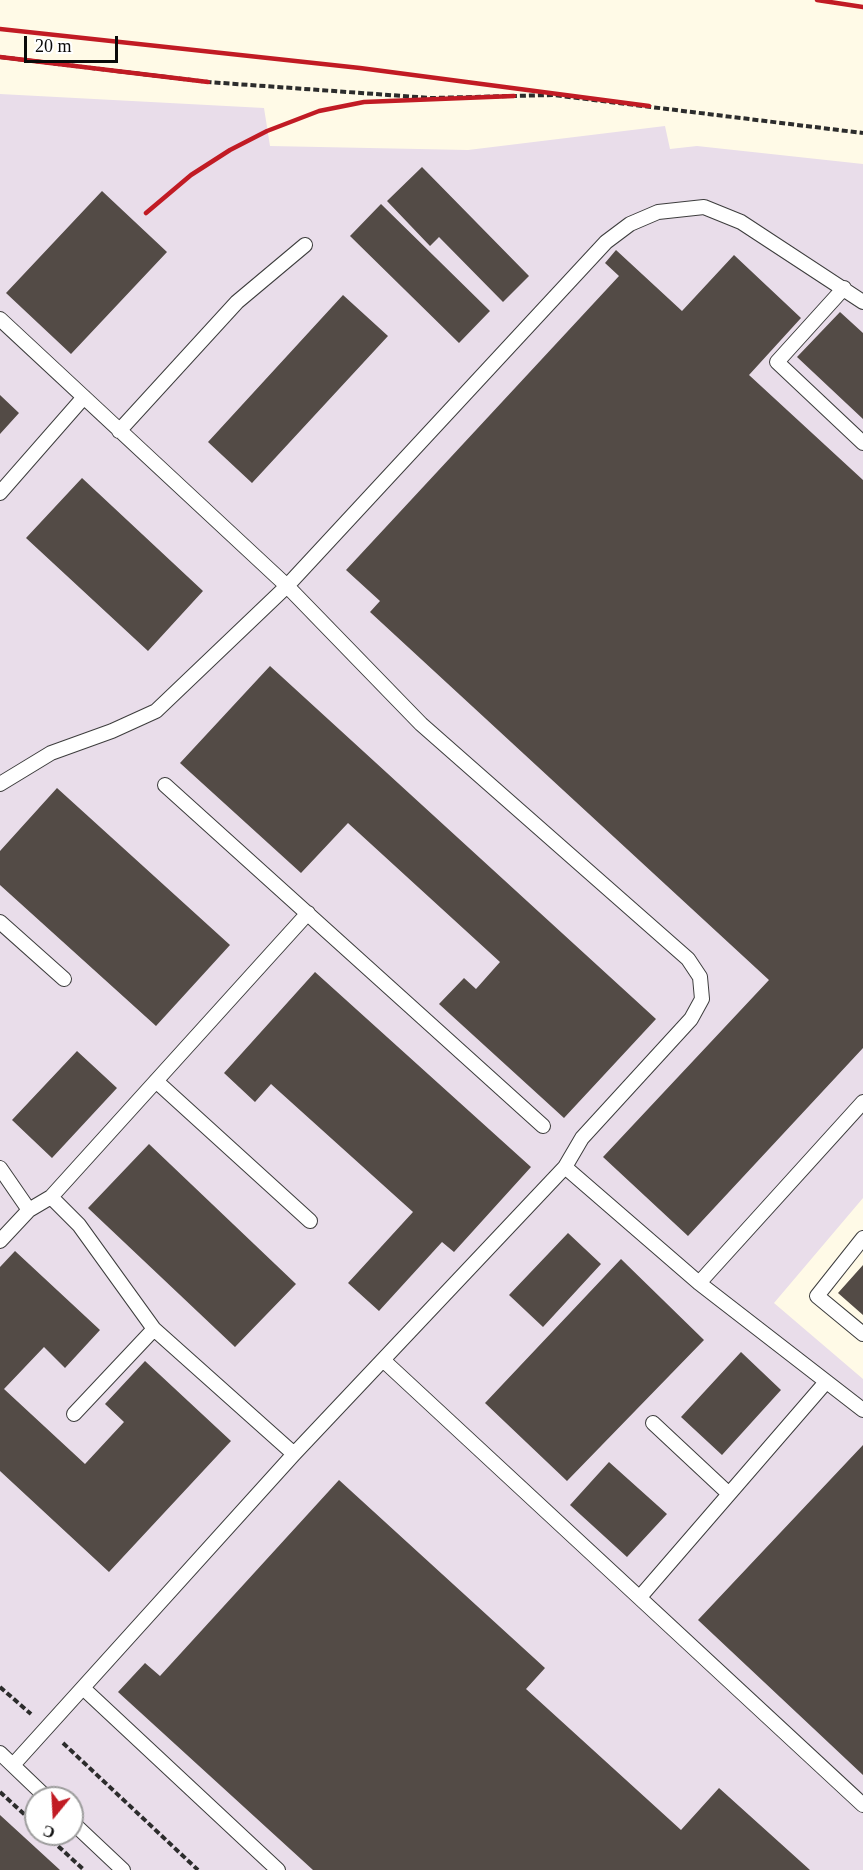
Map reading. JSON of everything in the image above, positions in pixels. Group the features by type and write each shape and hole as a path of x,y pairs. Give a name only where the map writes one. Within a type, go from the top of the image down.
{"lane":[{"path":"0,784 51,753 112,731 156,711 286,586 606,242 630,224 658,212 704,207 741,222 863,302"},
{"path":"119,430 237,302 305,245"},
{"path":"844,288 777,362 863,443"},
{"path":"0,319 286,586 421,724 688,959 700,977 702,999 691,1019 582,1138 565,1167 294,1454 13,1765"},
{"path":"0,494 84,397"},
{"path":"165,785 543,1126"},
{"path":"0,1241 29,1210 51,1197 308,913"},
{"path":"0,922 63,979"},
{"path":"156,1081 310,1221"},
{"path":"699,1283 863,1102"},
{"path":"565,1167 699,1283 863,1410"},
{"path":"0,1168 29,1210"},
{"path":"51,1197 79,1225 154,1329 294,1454"},
{"path":"863,1238 817,1296 863,1334"},
{"path":"74,1414 154,1329"},
{"path":"383,1360 863,1805"},
{"path":"640,1597 826,1382"},
{"path":"653,1423 729,1494"},
{"path":"83,1688 276,1869"},
{"path":"0,1753 35,1786"},
{"path":"84,1833 123,1870"}],"path":[{"path":"0,57 208,82 419,97 553,95 863,133"},
{"path":"0,1687 198,1870"},
{"path":"0,1792 24,1814"},
{"path":"58,1846 84,1870"}],"shaded area":[{"path":"0,94 264,108 270,146 468,150 665,126 670,149 697,146 863,164 863,1198 774,1303 863,1379 863,1870 0,1870"}],"building":[{"path":"422,167 529,276 503,302 439,237 430,246 387,201"},
{"path":"102,191 167,252 71,354 6,293"},
{"path":"381,204 490,311 459,343 350,236"},
{"path":"616,250 682,311 734,255 801,318 749,375 863,480 863,1048 688,1236 603,1157 769,980 370,612 380,601 346,570 619,276 605,263"},
{"path":"343,295 388,336 252,483 208,442"},
{"path":"840,312 863,333 863,419 797,357"},
{"path":"0,395 19,413 0,434"},
{"path":"82,478 203,591 148,651 26,538"},
{"path":"270,666 656,1019 564,1118 439,1004 464,978 476,989 500,962 348,823 301,873 180,763"},
{"path":"57,788 230,945 156,1026 0,885 0,851"},
{"path":"315,972 531,1167 454,1252 442,1242 379,1311 348,1283 413,1212 271,1084 255,1102 224,1073"},
{"path":"77,1051 117,1088 52,1158 12,1120"},
{"path":"149,1144 296,1284 235,1347 88,1208"},
{"path":"568,1233 601,1264 543,1327 509,1295"},
{"path":"15,1251 100,1330 65,1368 44,1347 4,1389 85,1464 124,1422 105,1404 145,1361 231,1441 109,1572 0,1471 0,1267"},
{"path":"621,1259 704,1340 567,1481 485,1403"},
{"path":"863,1265 863,1315 838,1293"},
{"path":"741,1352 781,1390 722,1455 681,1417"},
{"path":"863,1445 863,1775 698,1620"},
{"path":"609,1462 667,1514 627,1557 570,1505"},
{"path":"339,1480 545,1668 526,1689 681,1830 719,1788 810,1870 313,1870 118,1692 145,1663 160,1676"},
{"path":"0,1815 24,1837 24,1846 34,1846 60,1870 0,1870"}],"railway":[{"path":"817,0 863,7"},
{"path":"0,29 360,68 649,106"},
{"path":"0,57 208,82"},
{"path":"146,213 191,175 230,150 267,131 319,111 364,102 514,96"}]}
